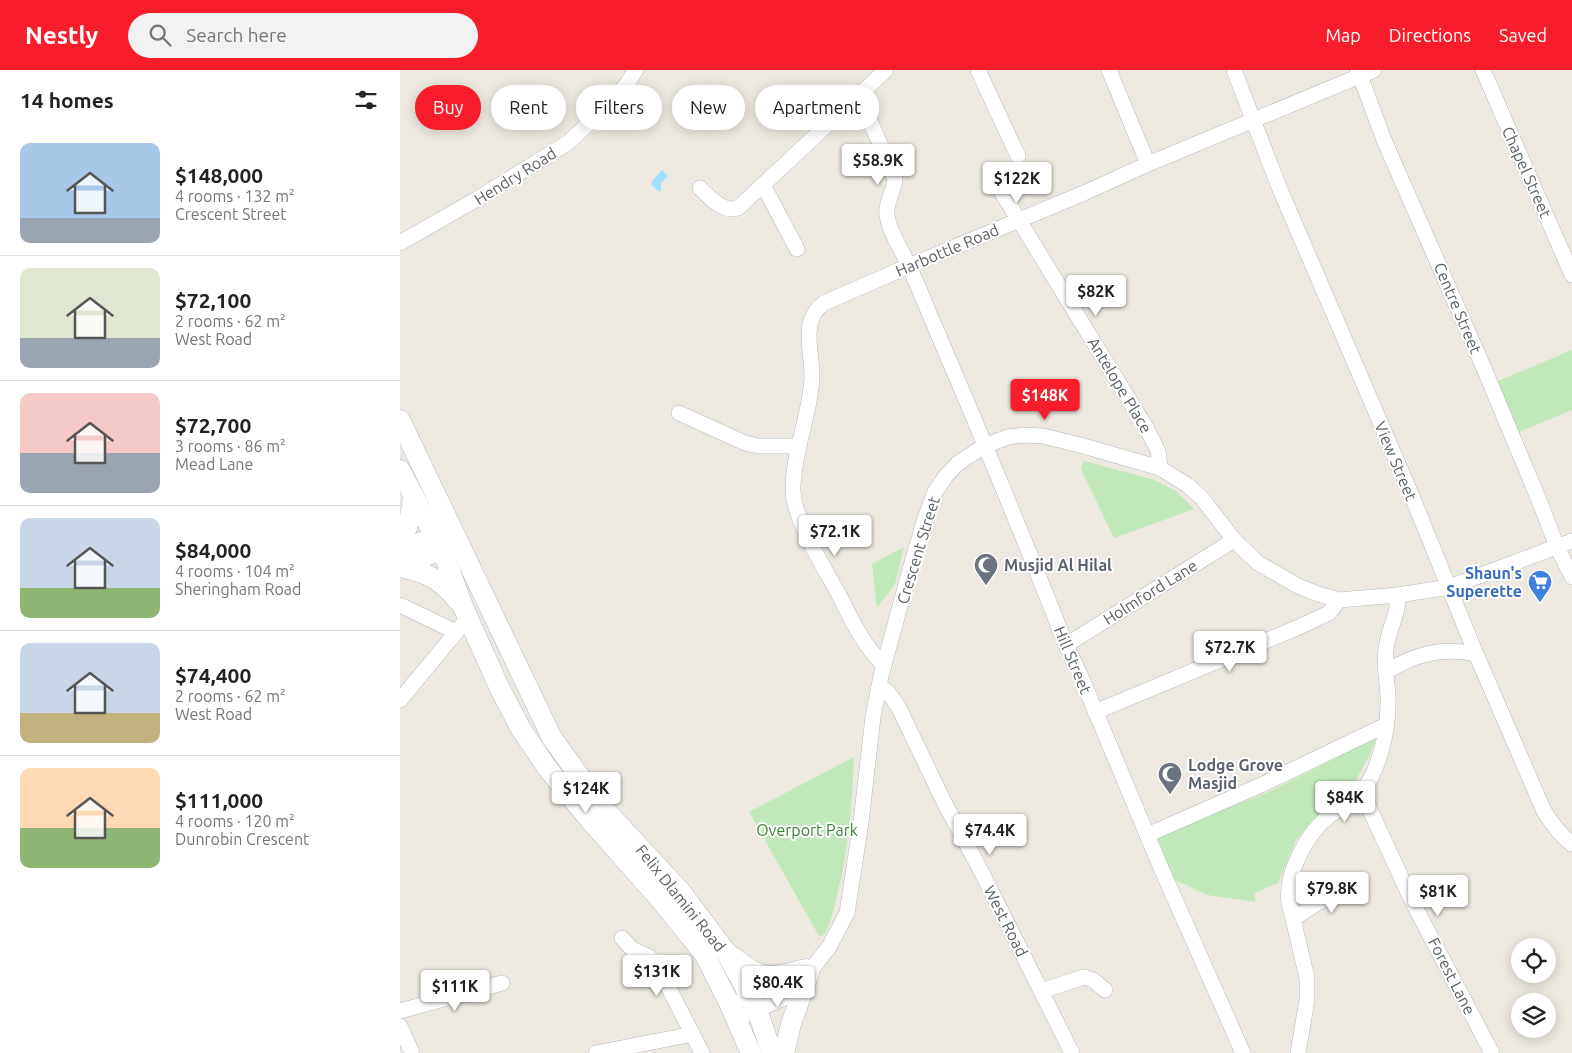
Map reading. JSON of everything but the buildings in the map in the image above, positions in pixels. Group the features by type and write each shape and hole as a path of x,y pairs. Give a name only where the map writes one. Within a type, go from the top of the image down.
{"main road":[{"path":"400,420 447,535"},
{"path":"400,470 413,495 447,535"},
{"path":"400,541 411,518 413,495"},
{"name":"Felix Dlamini Road","path":"447,535 463,620 520,729 548,769 589,819 659,898 704,955 751,1053"},
{"name":"Felix Dlamini Road","path":"447,535 552,738 598,802 681,892 726,952 754,1003 772,1053"},
{"path":"400,566 431,576 448,588 463,620"},
{"path":"726,952 759,974 767,976 808,971 784,1053"}],"street":[{"name":"Hendry Road","path":"400,243 477,199 569,142 601,112 626,85 636,70"},
{"path":"870,85 886,70"},
{"path":"978,70 1018,156"},
{"path":"1109,70 1148,164"},
{"name":"View Street","path":"1234,70 1279,188 1544,811 1564,838 1572,844"},
{"name":"Chapel Street","path":"1483,70 1572,275"},
{"name":"Harbottle Road","path":"798,446 811,394 812,374 808,335 810,321 818,307 824,303 1364,72"},
{"name":"Centre Street","path":"1364,72 1384,140 1486,374 1557,547 1572,577"},
{"path":"700,188 712,199 728,209 738,208 822,130"},
{"name":"Hill Street","path":"874,130 893,174 894,185 887,205 887,217 894,236 909,266 1147,835 1243,1053"},
{"name":"Antelope Place","path":"993,178 1147,429 1158,451 1160,468"},
{"path":"763,186 797,249"},
{"path":"679,413 745,443 758,446 798,446 793,487 796,509 812,545 862,638 884,665"},
{"name":"Crescent Street","path":"733,1012 754,1003 808,971 822,957 847,913 861,822 873,717 884,665 925,518 935,492 945,477 957,464 984,446 1008,437 1024,435 1043,436 1160,468 1187,485 1201,497 1234,540 1258,563 1298,586 1339,600 1398,595 1450,587 1572,540"},
{"path":"400,550 447,535"},
{"path":"400,566 426,556 447,535"},
{"name":"Holmford Lane","path":"1066,645 1234,540"},
{"path":"1298,1053 1307,1000 1307,978 1293,919 1288,892 1289,881 1305,844 1316,827 1363,790 1375,769 1386,725 1388,698 1386,672 1387,642 1396,617 1398,595"},
{"path":"1095,712 1299,627 1328,613 1339,600"},
{"path":"400,605 463,620 400,700"},
{"path":"1386,672 1410,658 1433,652 1476,654"},
{"name":"West Road","path":"879,687 887,691 898,706 944,802 980,869 1072,1053"},
{"path":"1147,835 1261,785 1386,725"},
{"name":"Forest Lane","path":"1363,790 1370,810 1414,905 1492,1053"},
{"path":"1293,919 1317,903 1359,886"},
{"path":"622,938 632,949 649,957 656,963 702,1053"},
{"path":"1041,991 1084,977 1093,980 1105,990"},
{"path":"400,1011 502,983"},
{"path":"400,1026 412,1053"},
{"path":"596,1053 693,1034"}],"green space":[{"path":"1572,350 1572,410 1517,433 1496,382"},
{"path":"1084,461 1152,479 1176,491 1194,509 1114,538 1081,469"},
{"path":"904,547 895,584 877,608 872,564"},
{"path":"1376,738 1371,752 1353,786 1313,820 1296,840 1278,883 1254,893 1256,902 1207,895 1173,879 1155,836 1269,792"},
{"name":"Overport Park","path":"854,757 851,809 841,878 830,921 824,935 819,936 749,812"}],"water":[{"path":"662,170 668,176 661,183 661,191 658,191 652,185 652,181"}],"place":[{"name":"Musjid Al Hilal","path":"986,586"},
{"name":"Shaun's Superette","path":"1540,603"},
{"name":"Lodge Grove Masjid","path":"1170,795"}]}
